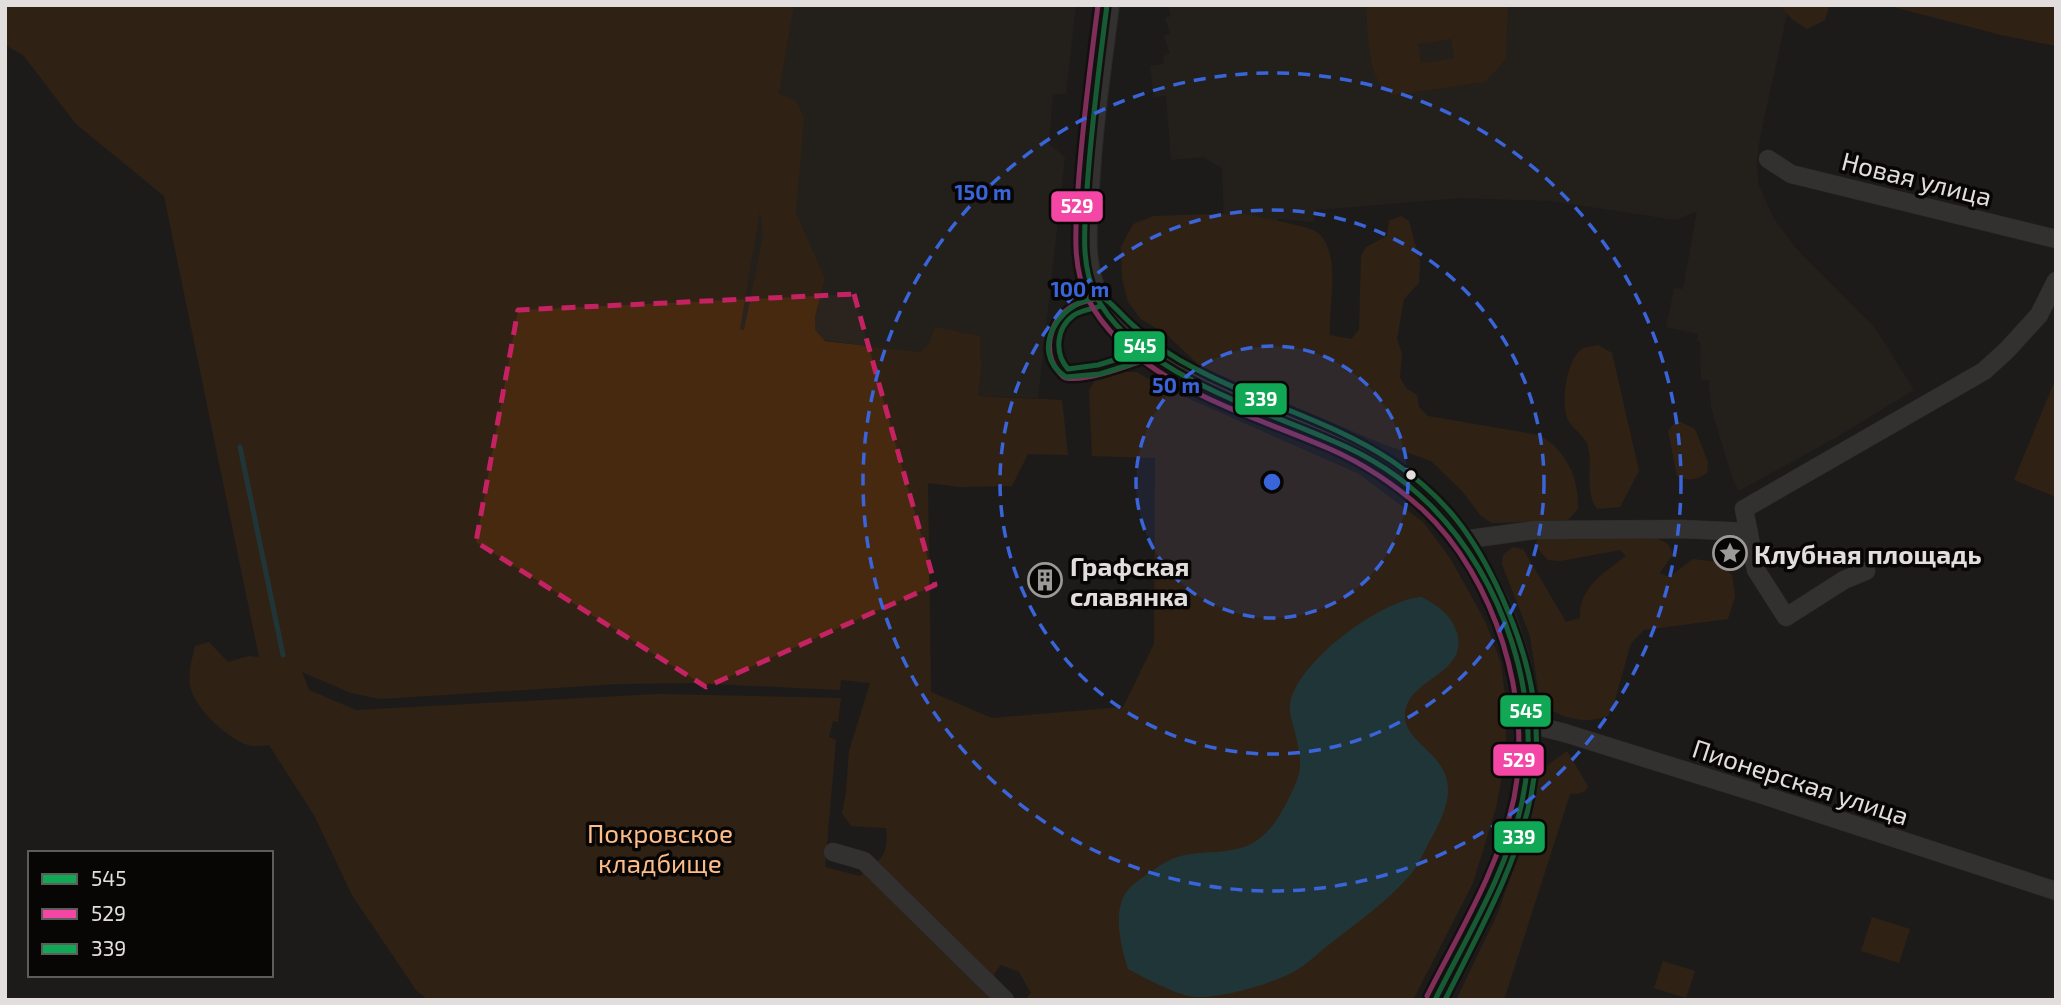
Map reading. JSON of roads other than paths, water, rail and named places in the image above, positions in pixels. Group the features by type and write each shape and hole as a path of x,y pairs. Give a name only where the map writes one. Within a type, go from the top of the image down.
{"main road":[{"path":"1107,5 1091,122 1084,244 1086,268 1101,306 1131,338 1167,365 1242,404 1357,452 1399,477 1439,512 1462,540 1501,615 1519,670 1529,724 1528,762 1522,800 1507,850 1486,899 1435,1000"}],"street":[{"name":"Новая улица","path":"1768,159 1790,174 2056,240"},
{"path":"1866,571 1844,580 1786,617 1756,570 1744,509 1984,371 2039,315 2056,281"},
{"path":"1462,540 1535,530 1682,529 1749,532"},
{"name":"Пионерская улица","path":"1529,724 1566,733 1750,791 2056,891"},
{"path":"833,852 864,861 1005,1000"}],"water":[{"path":"1421,597 1438,607 1452,621 1457,633 1458,647 1454,659 1446,668 1414,693 1407,704 1407,727 1442,768 1448,792 1440,821 1411,874 1383,902 1303,966 1284,977 1232,993 1196,997 1171,990 1128,969 1119,919 1122,899 1127,891 1172,859 1185,855 1235,850 1256,841 1266,833 1283,810 1299,773 1300,756 1290,705 1295,688 1323,653 1342,636 1384,609"}],"waterway":[{"path":"240,447 283,655"}],"place":[{"name":"Клубная площадь","path":"1730,553"},
{"name":"Графская славянка","path":"1045,580"}],"park label":[{"name":"Покровское кладбище","path":"660,847"}]}
